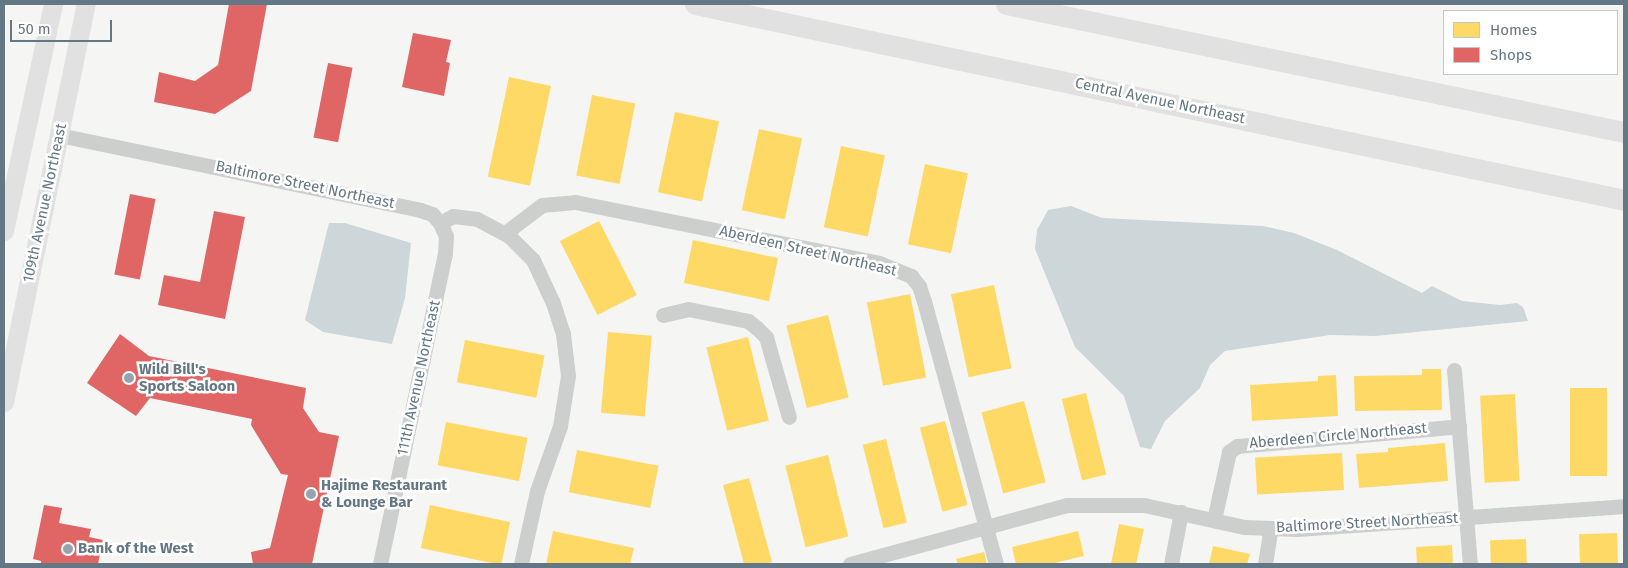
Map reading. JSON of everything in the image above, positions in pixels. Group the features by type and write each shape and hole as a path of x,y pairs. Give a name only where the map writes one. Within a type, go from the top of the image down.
{"highway":[{"name":"Central Avenue Northeast","path":"695,4 1624,200"},
{"path":"1006,4 1624,132"}],"main road":[{"path":"4,231 53,4"},
{"name":"109th Avenue Northeast","path":"4,402 86,4"}],"street":[{"name":"Baltimore Street Northeast","path":"59,135 411,208 432,214 440,223"},
{"name":"Aberdeen Street Northeast","path":"505,233 542,205 575,202 879,263 911,276 919,286 924,301 996,564"},
{"path":"440,223 453,216 477,219 505,233 533,260 563,334 568,376 560,426 537,491 521,564"},
{"name":"111th Avenue Northeast","path":"380,564 445,254 446,236 440,223"},
{"path":"663,315 688,309 748,321 757,328 768,344 789,417"},
{"path":"1454,370 1470,564"},
{"name":"Aberdeen Circle Northeast","path":"1214,520 1229,452 1238,446 1459,426"},
{"name":"Baltimore Street Northeast","path":"850,564 1067,505 1144,505 1214,520 1297,530 1624,506"},
{"path":"1171,564 1181,512"},
{"path":"1264,564 1271,528"}],"shaded area":[{"path":"1071,206 1102,218 1263,226 1294,233 1337,250 1422,293 1432,286 1462,301 1500,305 1517,303 1523,307 1528,321 1375,336 1330,335 1225,351 1210,365 1200,388 1165,421 1151,449 1140,447 1124,396 1075,347 1035,249 1037,230 1048,210"},
{"path":"329,223 345,223 411,243 405,298 392,344 323,332 305,320"}],"building: Homes":[{"path":"509,77 551,86 530,186 488,177"},
{"path":"592,95 635,103 620,184 576,175"},
{"path":"675,112 719,121 702,202 658,192"},
{"path":"759,129 802,138 785,219 742,210"},
{"path":"841,146 885,155 868,237 824,227"},
{"path":"925,164 968,173 951,253 908,244"},
{"path":"599,221 637,295 597,315 560,241"},
{"path":"693,240 778,258 769,301 684,283"},
{"path":"994,285 1012,368 969,377 951,294"},
{"path":"910,294 926,377 883,386 867,302"},
{"path":"828,315 849,397 807,408 786,325"},
{"path":"608,332 652,336 645,417 601,413"},
{"path":"748,337 769,420 727,431 706,347"},
{"path":"465,340 545,355 536,398 457,382"},
{"path":"1422,369 1441,369 1442,410 1355,411 1354,376 1422,375"},
{"path":"1336,375 1338,416 1252,421 1250,385 1318,381 1318,376"},
{"path":"1570,388 1607,388 1607,476 1570,476"},
{"path":"1086,393 1106,475 1082,481 1062,399"},
{"path":"1515,394 1520,481 1485,483 1480,396"},
{"path":"1024,401 1046,482 1003,494 981,412"},
{"path":"945,421 968,505 942,512 920,428"},
{"path":"446,422 527,438 519,481 438,465"},
{"path":"886,439 907,522 884,528 863,445"},
{"path":"1445,443 1448,481 1359,488 1356,454 1388,452 1388,448"},
{"path":"577,450 658,466 650,508 569,492"},
{"path":"1342,453 1344,490 1257,495 1255,458"},
{"path":"828,455 848,537 806,547 785,466"},
{"path":"749,478 772,562 763,564 744,564 723,485"},
{"path":"430,505 510,522 501,564 421,548"},
{"path":"1119,524 1144,529 1136,564 1111,564"},
{"path":"553,531 634,548 630,564 546,564"},
{"path":"1078,531 1084,556 1050,564 1016,564 1012,547"},
{"path":"1617,533 1618,564 1580,564 1579,534"},
{"path":"1526,539 1527,564 1491,564 1490,540"},
{"path":"1452,545 1453,564 1417,564 1416,547"},
{"path":"1213,546 1250,554 1247,564 1209,564"},
{"path":"984,552 987,564 958,564 956,559"}],"building: Shops":[{"path":"229,4 267,4 251,91 215,114 154,102 159,72 195,81 218,65"},
{"path":"413,33 451,40 446,62 450,63 444,96 402,87"},
{"path":"328,63 353,68 338,142 313,138"},
{"path":"130,194 156,199 140,279 114,274"},
{"path":"214,211 245,217 225,319 158,305 164,275 200,282"},
{"path":"120,334 149,356 306,388 303,408 319,432 339,436 312,564 253,564 251,552 270,548 288,475 281,474 251,425 252,419 150,398 136,416 87,383"},
{"name":"Bank of the West","path":"44,505 62,508 59,523 91,529 89,537 103,540 98,564 41,564 41,561 33,559"}],"place":[{"name":"Wild Bill's Sports Saloon","path":"129,378"},
{"name":"Hajime Restaurant & Lounge Bar","path":"311,494"},
{"name":"Bank of the West","path":"68,549"}]}
